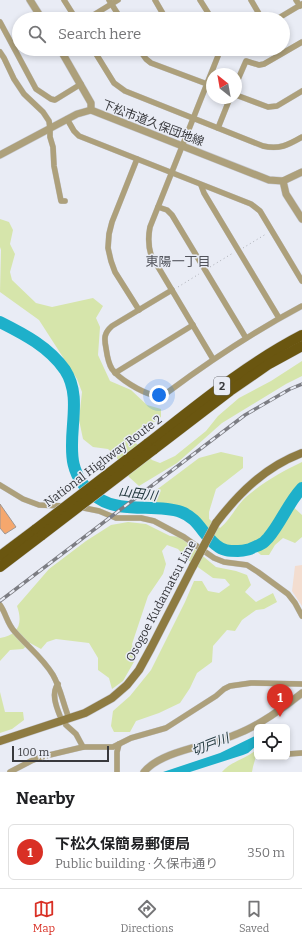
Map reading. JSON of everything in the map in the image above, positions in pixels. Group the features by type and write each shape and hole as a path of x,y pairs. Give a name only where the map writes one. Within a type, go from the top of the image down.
{"highway":[{"name":"National Highway Route 2","path":"150,447 225,384 264,357 302,335"},
{"name":"National Highway Route 2","path":"0,567 39,532 150,447 269,364 302,346"},
{"name":"National Highway Route 2","path":"0,556 39,532"}],"main road":[{"name":"Osogoe Kudamatsu Line","path":"0,741 68,722 112,698 127,685 139,670 192,566 216,523 241,492 275,467 302,453"}],"street":[{"path":"30,0 38,12"},
{"path":"64,0 72,12"},
{"path":"96,12 110,2 118,0"},
{"path":"155,0 162,12"},
{"path":"200,0 208,12"},
{"path":"251,0 258,12"},
{"path":"290,12 301,5 296,0"},
{"path":"110,2 116,12"},
{"path":"0,22 12,44"},
{"path":"290,49 302,42"},
{"path":"0,52 14,79 24,94 43,112 48,121 53,147 54,166 61,201 66,201"},
{"path":"18,56 36,89 51,99 55,100 81,84"},
{"path":"64,56 91,103 91,110"},
{"path":"97,56 118,87 193,119 271,148 280,148 302,137"},
{"path":"143,56 146,60 151,63 206,84"},
{"path":"213,68 218,56"},
{"path":"242,70 246,61 259,65 264,64 278,56"},
{"path":"206,86 148,234 148,244 151,256 213,359"},
{"path":"242,97 268,106 277,106 302,91"},
{"path":"218,128 228,104"},
{"name":"下松市道久保団地線","path":"0,155 77,114 91,110 269,180 283,181"},
{"path":"67,119 74,131 79,136 251,204 260,211 302,281"},
{"path":"137,159 108,234 108,248 115,272 139,310"},
{"path":"302,172 283,181 286,194 302,219"},
{"path":"201,185 204,193 238,251 279,318"},
{"path":"158,207 167,210 172,215 246,338"},
{"path":"172,290 112,326 106,331 104,338 110,367 115,373 127,383 153,395 161,395 168,392 213,359 279,318 302,306"},
{"path":"115,373 193,325"},
{"path":"0,485 23,499 39,505 87,508 116,518 141,518 154,521 184,537 214,558 224,562 247,566 258,572 288,594 302,616"},
{"path":"0,605 4,611 7,621 14,631 46,664 58,684 68,722 83,747"},
{"path":"10,772 31,761 83,747 108,748 132,738 166,728 230,686 270,682 302,684"},
{"path":"58,684 55,689 55,698 60,716"},
{"path":"144,772 154,762 166,756 220,741 239,734 261,722 302,693"},
{"path":"117,772 116,764 119,744"},
{"path":"290,754 302,753"}],"path":[{"path":"172,290 272,231"}],"shaded area":[{"path":"302,565 302,606 292,591 295,566"}],"green space":[{"path":"0,219 9,222 13,230 10,244 15,254 10,272 12,280 36,303 52,307 93,298 103,306 96,318 100,327 98,355 110,381 131,390 147,405 161,409 161,417 140,433 135,442 152,460 160,463 175,456 206,431 218,416 239,398 271,381 302,361 302,376 286,384 222,423 177,463 139,486 129,477 115,455 108,449 93,447 83,439 79,420 82,392 77,379 39,320 0,292"},
{"path":"221,452 243,457 243,468 216,489 209,512 209,519 220,528 242,501 252,492 287,469 302,462 302,486 288,502 302,515 302,537 295,543 283,538 275,545 269,555 261,555 250,546 224,545 214,539 199,519 187,509 147,500 155,491 199,458"},
{"path":"128,522 146,524 170,536 180,537 216,567 247,575 251,585 245,592 256,602 273,593 277,602 264,609 256,610 242,620 235,631 227,630 213,646 212,662 197,673 190,688 180,703 159,713 136,721 130,732 114,732 111,726 113,711 130,696 151,670 194,581 202,581 208,591 219,593 230,585 225,579 213,578 188,560 178,549 167,545 162,551 166,564 163,574 148,596 132,644 135,660 123,681 112,689 109,678 98,670 98,658 89,643 56,639 47,642 41,649 30,643 23,649 10,650 0,661 0,638 12,634 18,627 20,618 17,606 49,569 86,541 111,525"},
{"path":"0,692 5,712 23,712 24,720 12,729 0,733"},
{"path":"254,751 255,760 252,772 222,772 230,765"}],"water":[{"path":"254,736 254,748 243,755 190,772 163,772 220,753"}],"building":[{"path":"0,504 16,527 5,534 0,528"}],"waterway":[{"name":"山田川","path":"0,322 36,342 51,354 65,370 72,386 74,402 72,453 75,469 83,484 98,498 107,503 117,506 161,508 181,512 192,518 211,541 219,547 226,550 240,551 250,549 262,544 265,541 273,532 302,488"}],"railway":[{"path":"0,601 245,415 290,389 302,384"}],"place":[{"name":"下松久保簡易郵便局","path":"280,717"}],"district":[{"name":"東陽一丁目","path":"178,261"}],"water label":[{"name":"切戸川","path":"210,744"}]}
